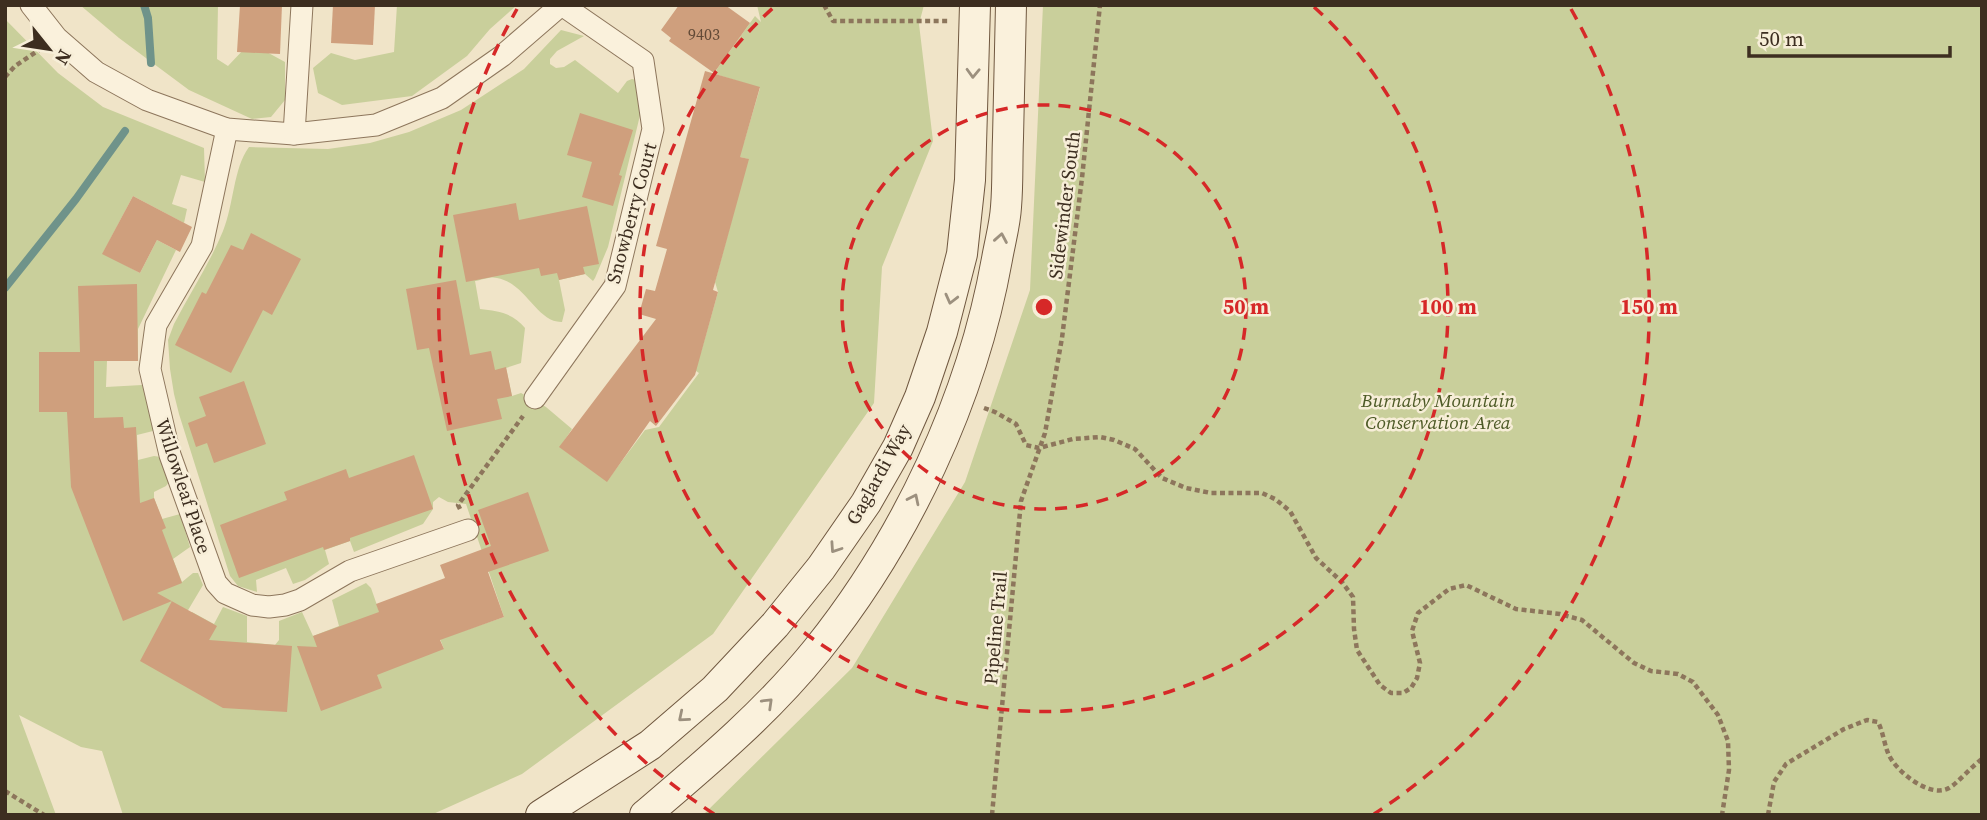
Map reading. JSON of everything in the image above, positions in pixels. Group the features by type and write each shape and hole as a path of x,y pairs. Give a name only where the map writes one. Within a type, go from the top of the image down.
{"main road":[{"name":"Gaglardi Way","path":"541,815 650,745 715,690 775,625 821,568 866,503 898,447 942,332 962,254 970,180 975,5"},
{"name":"Gaglardi Way","path":"645,815 712,758 816,651 845,612 902,524 945,435 989,305 1006,208 1011,5"}],"street":[{"path":"32,5 57,38 96,72 147,100 228,129 295,134 376,125 442,98 502,57 561,5"},
{"path":"295,134 302,5"},
{"name":"Snowberry Court","path":"535,398 615,286 653,129 643,61 561,5"},
{"name":"Willowleaf Place","path":"228,129 202,246 156,326 150,369 170,455 216,583 225,593 252,605 285,605 300,600 350,571 468,530"}],"path":[{"path":"824,5 833,21 934,22"},
{"name":"Sidewinder South","path":"1039,448 1045,433 1062,338 1100,5"},
{"path":"5,77 15,66 57,38"},
{"path":"468,530 458,505 535,398"},
{"path":"958,399 995,412 1016,424 1026,445 1039,448 1073,439 1100,437 1114,440 1135,449 1162,478 1186,488 1211,493 1262,493 1275,499 1290,511 1317,558 1353,597 1357,650 1380,685 1391,693 1403,693 1411,688 1417,678 1420,663 1412,631 1418,614 1449,589 1466,586 1516,608 1582,620 1634,663 1651,671 1678,674 1693,682 1718,715 1728,741 1729,770 1722,815"},
{"name":"Pipeline Trail","path":"992,815 1021,501 1039,448"},
{"path":"1768,815 1774,782 1786,764 1844,729 1867,720 1878,722 1888,755 1903,773 1925,789 1941,792 1951,788 1982,760"},
{"path":"5,791 44,815"}],"green space":[{"path":"80,5 218,5 217,59 228,66 245,48 263,50 285,62 285,100 271,117 252,119 189,90"},
{"path":"397,5 517,5 490,29 467,56 412,96 342,105 318,93 313,68 331,53 355,60 394,52"},
{"path":"757,5 924,5 919,24 933,141 882,267 874,403 713,634 522,774 431,815 123,815 102,751 81,747 19,715 56,815 5,815 5,19 58,73 103,107 204,148 205,182 181,175 172,204 187,209 184,223 133,196 103,253 140,273 157,240 176,250 138,329 138,361 107,361 106,387 142,385 157,430 137,435 138,460 161,457 169,482 154,492 154,498 162,519 180,514 190,547 173,559 182,582 193,573 198,573 203,585 181,622 184,624 192,612 214,624 223,607 247,616 247,642 275,645 279,640 279,621 302,612 313,636 339,626 332,600 366,583 371,588 385,628 444,649 440,639 504,617 466,504 448,502 439,497 433,502 433,509 423,524 354,552 350,541 325,550 329,564 305,580 293,584 286,568 256,580 257,592 238,586 230,576 179,414 170,369 168,340 223,231 244,156 249,147 328,149 370,143 409,132 461,110 524,69 561,30 584,36 557,51 550,59 550,64 556,68 564,67 575,60 618,93 627,81 636,80 643,103 608,247 593,281 585,274 559,280 565,310 562,322 545,316 507,281 489,278 475,281 480,309 510,316 525,328 521,363 506,368 512,396 521,393 546,407 572,429 560,447 607,481 645,430 659,427 699,373 649,340 701,352 718,292 715,282 748,159 732,155 744,142 760,88 715,74 755,16 761,22"},
{"name":"Burnaby Mountain Conservation Area","path":"1043,5 1982,5 1982,815 703,815 852,668 965,482 1030,290"}],"building":[{"path":"240,5 282,5 280,54 237,52"},
{"path":"333,5 375,5 373,45 331,43"},
{"path":"679,5 725,5 750,23 714,73 669,41 671,38 661,30"},
{"path":"705,71 760,87 740,157 749,159 713,290 718,292 695,375 656,426 650,421 607,482 559,447 656,319 639,314 646,289 655,291 667,249 656,246"},
{"path":"580,113 633,130 613,206 582,197 592,162 567,155"},
{"path":"133,196 192,227 180,252 157,240 140,273 102,254"},
{"path":"516,203 519,220 587,206 599,264 583,267 585,274 559,280 557,273 541,276 539,268 466,282 453,215"},
{"path":"251,233 301,259 272,315 263,310 231,373 175,345 202,292 206,294 231,245 243,250"},
{"path":"456,280 470,355 491,351 495,370 506,367 512,396 497,399 502,419 447,431 429,348 417,350 406,289"},
{"path":"137,284 138,361 94,361 94,418 123,417 124,428 136,427 140,503 154,498 166,528 162,530 182,583 157,593 172,601 123,621 71,487 67,412 39,412 39,352 80,352 78,286"},
{"path":"244,381 266,444 214,463 207,443 196,447 188,423 206,416 199,397"},
{"path":"414,455 433,509 350,538 350,541 324,550 323,547 239,578 220,525 287,500 284,492 346,469 349,478"},
{"path":"528,492 549,551 488,572 504,617 440,640 444,649 377,675 382,688 321,711 297,646 317,647 313,636 379,612 376,604 445,578 440,565 491,546 478,510"},
{"path":"172,601 217,626 209,640 292,646 287,712 223,708 140,661"}],"waterway":[{"path":"144,5 148,18 151,63"},
{"path":"5,288 76,199 125,131"}]}
